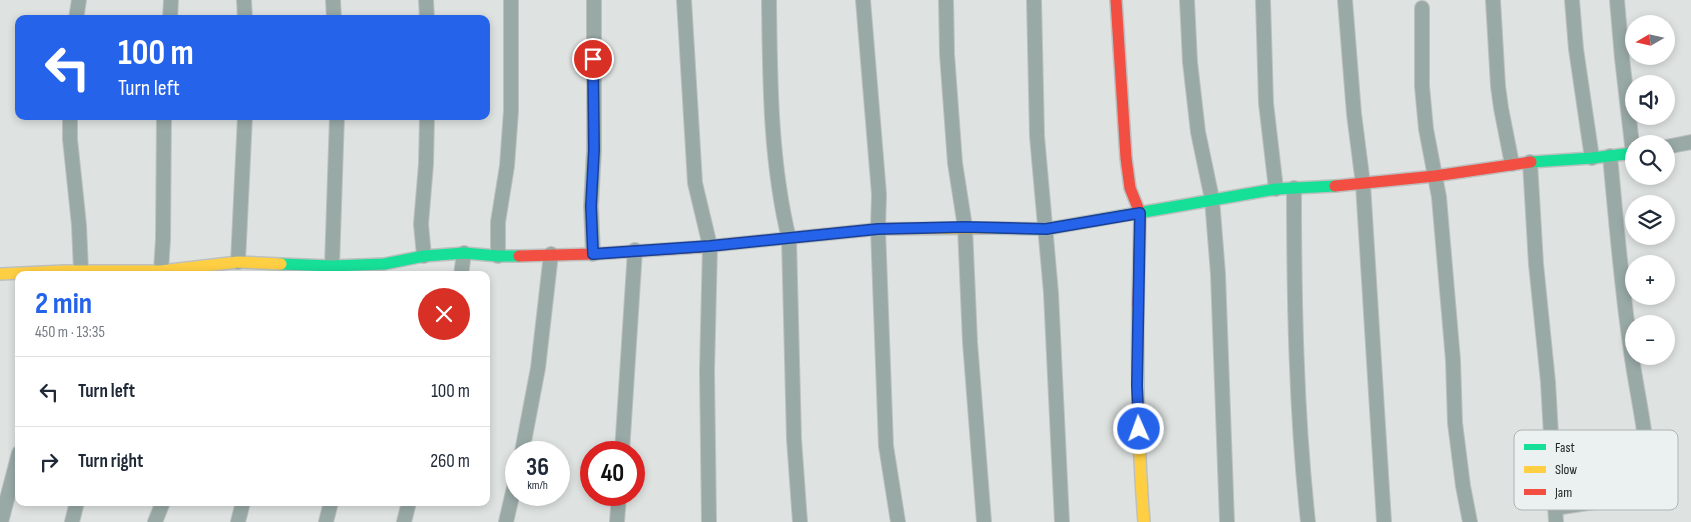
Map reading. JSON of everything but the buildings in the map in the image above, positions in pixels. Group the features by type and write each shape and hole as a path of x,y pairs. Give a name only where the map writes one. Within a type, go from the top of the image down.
{"street":[{"path":"76,15 78,0"},
{"path":"170,15 171,0"},
{"path":"244,0 244,15"},
{"path":"333,0 334,15"},
{"path":"426,0 427,15"},
{"path":"498,256 498,222 507,166 511,111 511,0"},
{"path":"593,254 591,206 594,150 594,0"},
{"path":"684,0 696,182 710,246 707,371 709,522"},
{"path":"769,0 771,112 781,207 789,239 794,439 800,522"},
{"path":"863,0 880,194 878,229 886,446 898,522"},
{"path":"946,0 955,163 965,227 970,342 984,522"},
{"path":"1034,0 1037,136 1046,229 1062,522"},
{"path":"1116,0 1126,158 1130,188 1140,213 1137,386 1144,522"},
{"path":"1188,0 1190,62 1198,132 1212,199 1218,274 1227,522"},
{"path":"1263,0 1266,103 1276,189"},
{"path":"1345,0 1354,114 1363,184 1384,522"},
{"path":"1493,0 1498,86 1512,164"},
{"path":"1572,0 1576,49 1592,158"},
{"path":"1617,0 1632,135"},
{"path":"1422,8 1422,86 1426,129 1439,197 1453,360 1457,442 1470,522"},
{"path":"70,120 73,182 79,225 81,271"},
{"path":"164,120 164,239 161,271 215,270 238,262 290,269 332,266 383,270 424,256 464,253 498,256 593,254 710,246 878,229 965,227 1046,229 1276,189 1363,184 1435,176 1512,164 1625,154"},
{"path":"238,262 245,120"},
{"path":"332,266 337,120"},
{"path":"424,256 421,224 426,164 427,120"},
{"path":"1675,145 1691,142"},
{"path":"1610,156 1630,346 1644,430"},
{"path":"1530,162 1536,264 1551,430"},
{"path":"1294,188 1296,366 1303,483 1308,522"},
{"path":"623,441 635,250"},
{"path":"462,271 464,253"},
{"path":"524,441 538,368 551,254"},
{"path":"0,274 15,274"},
{"path":"0,522 15,468"},
{"path":"72,522 76,506"},
{"path":"155,522 161,506"},
{"path":"238,522 243,506"},
{"path":"326,522 330,506"},
{"path":"404,522 408,506"},
{"path":"506,522 510,506"},
{"path":"617,522 618,506"},
{"path":"1556,515 1577,510"}],"traffic: fast":[{"path":"1531,162 1625,154"},
{"path":"995,228 1046,229 1276,189 1335,186"},
{"path":"281,264 332,266 384,264 424,256 464,253 519,256"}],"traffic: slow":[{"path":"700,247 878,229 995,228"},
{"path":"161,271 238,262 281,264"},
{"path":"63,271 161,271"},
{"path":"0,274 15,273"},
{"path":"1138,305 1138,414 1144,522"}],"traffic: jam":[{"path":"1116,0 1126,158 1130,188 1140,213 1138,305"},
{"path":"1335,186 1435,176 1531,162"},
{"path":"519,256 593,254 700,247"}],"route":[{"path":"593,59 594,150 591,206 593,254 710,246 878,229 965,227 1046,229 1140,213 1137,386 1139,429"}]}
